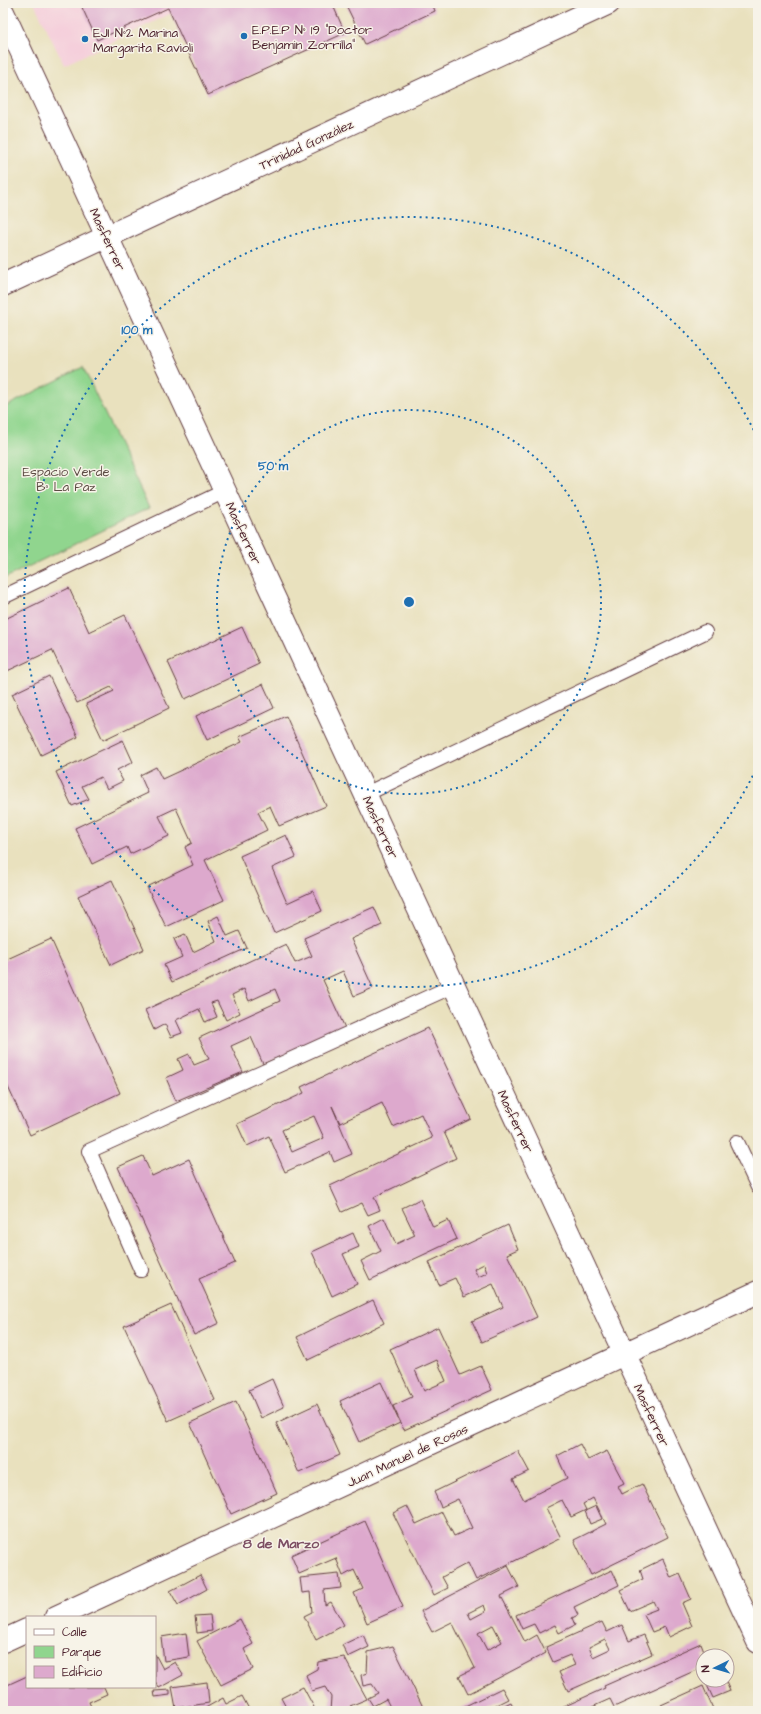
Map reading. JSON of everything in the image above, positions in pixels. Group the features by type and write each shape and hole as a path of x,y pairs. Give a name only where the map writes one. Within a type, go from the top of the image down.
{"street":[{"name":"Trinidad González","path":"3,285 602,4"},
{"name":"Masferrer","path":"3,12 758,1642"},
{"name":"Juan Manuel de Rosas","path":"58,1616 758,1292"},
{"path":"3,1642 26,1630"}],"lane":[{"path":"3,597 225,491"},
{"path":"366,794 705,632"},
{"path":"141,1270 89,1152 453,986"},
{"path":"737,1142 758,1187"}],"shaded area":[{"name":"EJI N°2 Marina Margarita Ravioli","path":"34,3 168,3 172,13 64,65"}],"green space":[{"name":"Espacio Verde B° La Paz","path":"83,367 149,508 3,579 3,408"}],"building":[{"path":"80,3 332,3 345,33 208,95 168,8 97,40"},
{"path":"345,3 432,3 435,11 365,44"},
{"path":"69,588 89,632 125,615 169,708 103,740 86,704 114,691 111,687 77,703 52,650 3,673 3,620"},
{"path":"242,627 259,664 185,699 168,662"},
{"path":"49,676 78,737 41,755 12,694"},
{"path":"263,684 274,708 207,740 196,716"},
{"path":"286,716 326,806 279,826 270,806 258,812 267,830 205,860 224,900 166,927 147,887 193,865 185,847 192,843 176,808 159,816 169,836 130,854 127,847 92,864 75,828 148,793 140,775 156,767 162,779 242,742 239,737"},
{"path":"123,740 133,762 117,770 123,781 107,789 101,777 82,786 89,799 72,806 56,772"},
{"path":"286,835 296,857 272,868 287,903 313,891 322,911 274,933 240,856"},
{"path":"112,880 144,949 111,965 78,896"},
{"path":"374,907 382,925 351,939 373,988 354,996 343,971 323,980 345,1028 263,1064 251,1037 231,1046 243,1072 176,1101 166,1078 183,1070 178,1059 189,1054 194,1065 209,1059 199,1038 280,1001 275,989 249,1001 244,989 232,995 240,1013 226,1020 217,1001 211,1003 217,1017 205,1022 199,1009 176,1020 182,1033 171,1037 165,1024 154,1030 145,1010 286,944 295,963 312,956 304,938"},
{"path":"218,916 227,936 239,931 247,948 172,982 164,965 182,957 174,939 185,934 193,952 216,941 208,921"},
{"path":"51,939 120,1093 30,1135 3,1076 3,961"},
{"path":"428,1028 471,1119 444,1132 456,1158 374,1197 380,1210 368,1215 362,1203 342,1212 330,1186 432,1138 421,1114 393,1127 382,1103 340,1123 332,1106 352,1154 334,1162 330,1152 285,1172 269,1136 247,1146 237,1124 304,1093 301,1087","holes":["314,1116 324,1138 292,1152 282,1130"]},
{"path":"143,1156 152,1176 189,1159 235,1263 199,1279 219,1323 194,1335 118,1167"},
{"path":"420,1199 433,1227 448,1220 457,1239 370,1280 361,1261 381,1251 369,1226 384,1218 396,1244 415,1235 402,1208"},
{"path":"508,1225 518,1249 507,1254 537,1317 482,1342 472,1321 503,1307 493,1284 464,1297 455,1278 439,1285 429,1262","holes":["484,1264 487,1273 478,1277 474,1269"]},
{"path":"353,1233 359,1247 343,1254 357,1284 332,1296 312,1252"},
{"path":"373,1300 384,1323 308,1360 297,1337"},
{"path":"171,1305 215,1400 168,1421 124,1326"},
{"path":"438,1327 460,1375 481,1366 492,1390 404,1430 393,1406 412,1397 390,1349","holes":["437,1360 446,1381 424,1391 415,1370"]},
{"path":"272,1379 284,1407 261,1418 249,1390"},
{"path":"381,1382 400,1423 359,1442 340,1401"},
{"path":"236,1402 277,1493 231,1514 190,1423"},
{"path":"317,1404 340,1455 299,1473 276,1423"},
{"path":"580,1444 588,1460 607,1451 624,1483 618,1486 622,1494 642,1484 668,1537 591,1575 574,1540 606,1524 593,1498 583,1504 586,1510 571,1517 562,1500 546,1508 561,1538 476,1580 468,1563 442,1577 448,1588 434,1595 393,1513 407,1506 416,1524 442,1512 454,1536 472,1528 458,1499 441,1507 434,1492 518,1451 529,1471 513,1479 524,1500 567,1478 557,1456"},
{"path":"596,1506 602,1519 590,1524 585,1511"},
{"path":"365,1521 403,1607 367,1623 354,1593 363,1589 354,1570 343,1576 336,1558 299,1574 291,1555"},
{"path":"663,1559 671,1578 680,1574 691,1599 682,1603 692,1626 669,1637 665,1627 652,1632 644,1614 657,1609 653,1601 630,1611 620,1590 643,1579 640,1570"},
{"path":"508,1566 519,1587 501,1596 525,1642 537,1635 546,1653 468,1694 459,1676 475,1668 452,1622 432,1632 421,1611","holes":["484,1605 486,1611 471,1619 468,1613","493,1625 502,1642 487,1650 478,1633"]},
{"path":"612,1570 619,1585 574,1607 578,1615 572,1618 575,1625 559,1633 555,1625 539,1633 534,1624 522,1629 516,1615"},
{"path":"339,1574 341,1588 324,1590 325,1605 331,1602 344,1625 316,1640 304,1616 312,1612 310,1592 302,1593 300,1578"},
{"path":"200,1575 207,1589 178,1605 170,1591"},
{"path":"210,1615 212,1631 197,1633 195,1616"},
{"path":"240,1619 253,1644 244,1649 253,1669 221,1685 197,1641"},
{"path":"602,1622 607,1632 622,1625 629,1641 644,1635 652,1654 568,1691 559,1672 575,1665 570,1655 553,1662 546,1647","holes":["605,1639 610,1649 593,1657 589,1647"]},
{"path":"186,1633 189,1657 164,1661 161,1637"},
{"path":"363,1635 369,1647 348,1657 342,1645"},
{"path":"701,1643 703,1648 695,1648 695,1671 614,1707 610,1699 592,1707 594,1711 554,1711 605,1688 604,1686"},
{"path":"393,1646 424,1709 420,1711 392,1711 386,1699 373,1706 368,1698 378,1693 372,1684 363,1686 361,1675 367,1673 368,1652"},
{"path":"156,1656 163,1669 175,1662 183,1675 159,1688 156,1683"},
{"path":"344,1657 367,1699 350,1706 353,1711 330,1711 331,1697 325,1687 312,1691 306,1675 317,1669 318,1662"},
{"path":"26,1676 26,1688 104,1688 107,1694 89,1702 93,1711 3,1711 3,1687"},
{"path":"207,1682 209,1703 176,1708 172,1687"},
{"path":"303,1687 316,1711 288,1711 281,1698"},
{"path":"502,1688 508,1699 484,1711 460,1711 459,1709"},
{"path":"699,1688 704,1688 714,1711 664,1711 661,1705"},
{"path":"708,1688 729,1688 730,1691 713,1698"},
{"path":"170,1690 170,1695 155,1697 154,1691"},
{"path":"242,1696 250,1711 200,1711 223,1698 226,1704"},
{"path":"511,1702 515,1711 492,1711"}],"place":[{"name":"E.P.E.P N° 19 \"Doctor Benjamin Zorrilla\"","path":"244,36"},
{"name":"EJI N°2 Marina Margarita Ravioli","path":"85,39"}],"district":[{"name":"8 de Marzo","path":"281,1543"}]}
